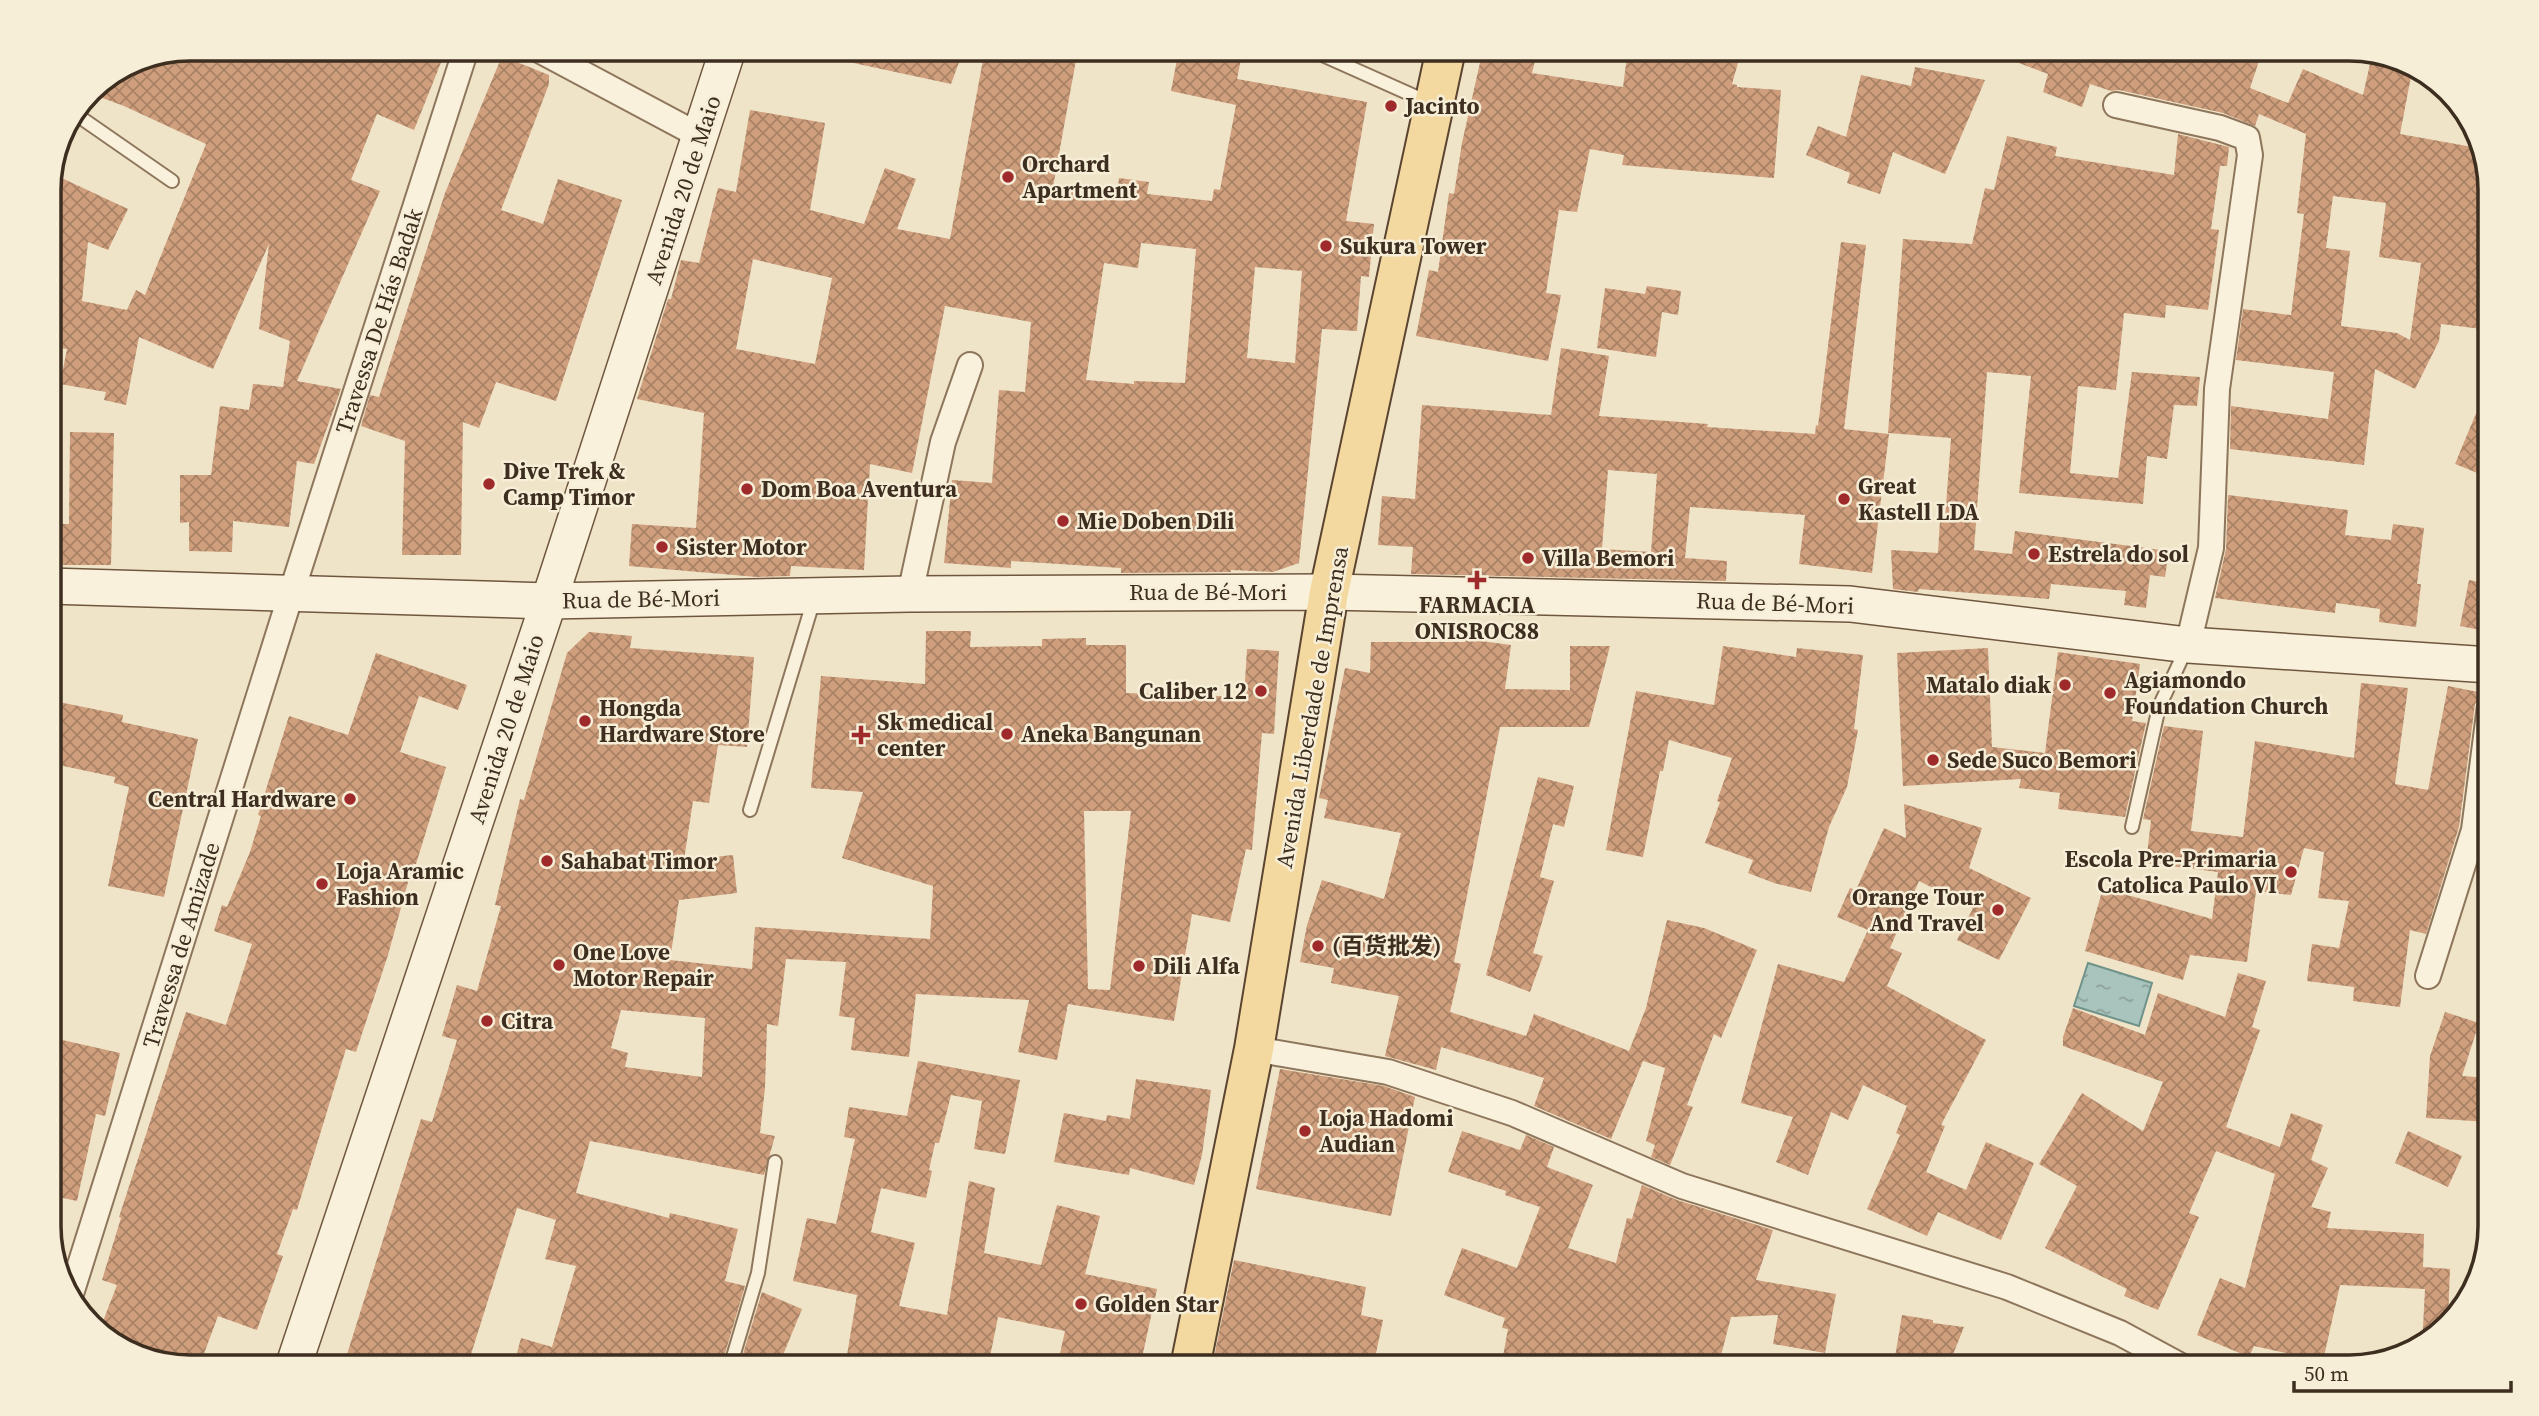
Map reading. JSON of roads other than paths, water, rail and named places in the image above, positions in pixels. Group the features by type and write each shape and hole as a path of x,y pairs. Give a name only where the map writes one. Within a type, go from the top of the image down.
{"main road":[{"name":"Avenida 20 de Maio","path":"297,1355 549,601 724,61"},
{"name":"Avenida Liberdade de Imprensa","path":"1192,1355 1254,1049 1329,592 1443,61"},
{"name":"Rua de Bé-Mori","path":"62,586 549,601 910,594 1329,592 1850,604 2188,645 2477,664"}],"street":[{"name":"Travessa De Hás Badak","path":"291,594 462,61"},
{"path":"559,61 700,136"},
{"path":"2116,105 2220,128 2247,138 2250,155 2217,388 2211,548 2188,645"},
{"path":"910,594 943,442 970,365"},
{"name":"Travessa de Amizade","path":"75,1282 291,594"},
{"path":"2428,976 2474,830 2478,802"},
{"path":"1254,1049 1388,1072 1512,1113 1682,1186 2007,1287 2120,1333 2161,1355"}],"lane":[{"path":"1337,61 1434,105"},
{"path":"83,119 172,181"},
{"path":"750,810 815,596"},
{"path":"2132,827 2159,707 2188,645"},
{"path":"734,1355 758,1273 775,1162"}],"water":[{"path":"2088,963 2152,983 2139,1026 2074,1006"}],"place":[{"name":"Jacinto","path":"1391,106"},
{"name":"Orchard Apartment","path":"1008,177"},
{"name":"Sukura Tower","path":"1326,246"},
{"name":"Dive Trek & Camp Timor","path":"489,484"},
{"name":"Dom Boa Aventura","path":"747,489"},
{"name":"Great Kastell LDA","path":"1844,499"},
{"name":"Mie Doben Dili","path":"1063,521"},
{"name":"Sister Motor","path":"662,547"},
{"name":"Estrela do sol","path":"2034,554"},
{"name":"Villa Bemori","path":"1528,558"},
{"name":"FARMACIA ONISROC88","path":"1477,580"},
{"name":"Matalo diak","path":"2065,685"},
{"name":"Caliber 12","path":"1261,691"},
{"name":"Agiamondo Foundation Church","path":"2110,693"},
{"name":"Hongda Hardware Store","path":"585,721"},
{"name":"Aneka Bangunan","path":"1007,734"},
{"name":"Sk medical center","path":"861,735"},
{"name":"Sede Suco Bemori","path":"1933,760"},
{"name":"Central Hardware","path":"350,799"},
{"name":"Sahabat Timor","path":"547,861"},
{"name":"Escola Pre-Primaria Catolica Paulo VI","path":"2291,872"},
{"name":"Loja Aramic Fashion","path":"322,884"},
{"name":"Orange Tour And Travel","path":"1998,910"},
{"name":"(百货批发)","path":"1318,946"},
{"name":"One Love Motor Repair","path":"559,965"},
{"name":"Dili Alfa","path":"1139,966"},
{"name":"Citra","path":"487,1021"},
{"name":"Loja Hadomi Audian","path":"1305,1131"},
{"name":"Golden Star","path":"1081,1304"}]}
